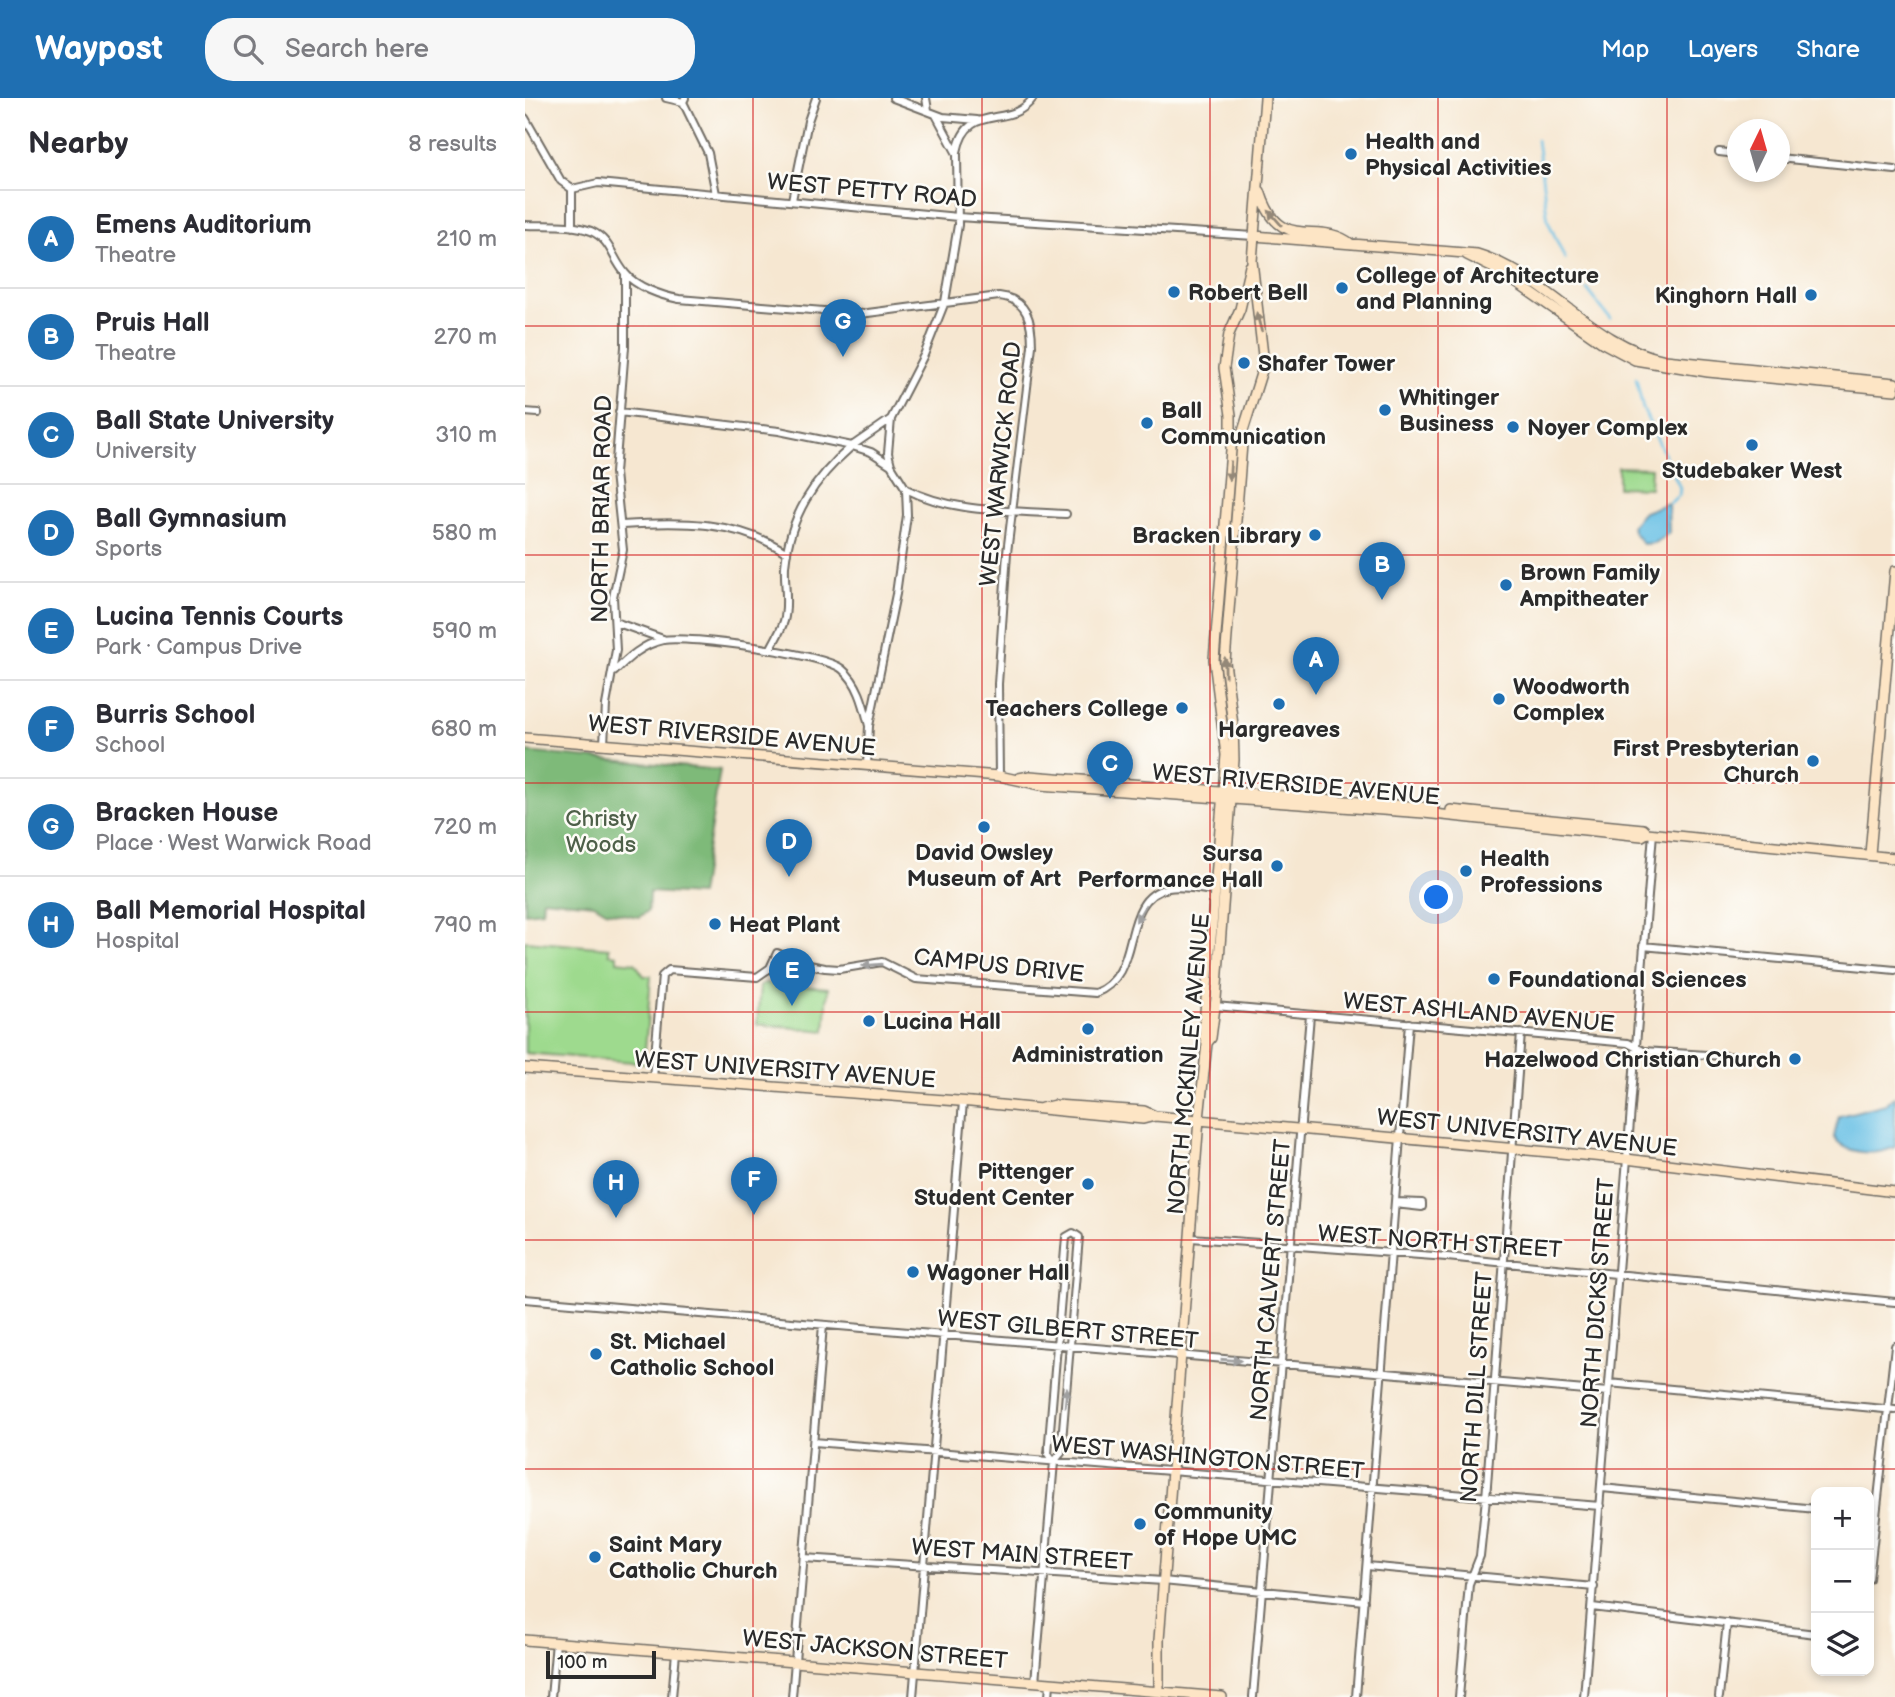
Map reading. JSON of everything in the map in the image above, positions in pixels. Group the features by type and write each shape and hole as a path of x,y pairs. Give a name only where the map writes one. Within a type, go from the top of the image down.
{"street":[{"path":"666,98 684,100 708,153 716,194"},
{"path":"893,98 928,110 936,116 957,154"},
{"path":"926,98 928,110"},
{"path":"936,116 979,120 1013,115 1022,111 1033,98"},
{"name":"NORTH MCKINLEY AVENUE","path":"1226,792 1235,744 1225,662 1243,431 1262,377 1265,349 1255,302 1252,261 1265,98"},
{"path":"792,200 818,99"},
{"path":"525,118 561,181 572,189 572,227 525,225"},
{"path":"867,765 869,726 901,562 907,515 906,489 891,465 887,446 891,419 924,355 945,302 958,217 957,154 961,138 979,120"},
{"path":"1719,152 1727,153"},
{"path":"1790,159 1895,170"},
{"name":"WEST PETTY ROAD","path":"572,189 598,183 958,217 1254,236"},
{"path":"1258,185 1264,204 1283,227 1297,233 1337,236 1352,245"},
{"name":"WEST WARWICK ROAD","path":"572,227 592,232 604,240 625,274 661,295 686,300 860,314 1005,297 1021,304 1029,315 1032,328 1031,367 1011,510 998,684 999,776"},
{"path":"1254,236 1477,254 1504,265 1608,338 1637,353 1665,360 1895,383"},
{"path":"1462,253 1501,272 1603,343 1635,359 1697,371 1895,390"},
{"name":"NORTH MCKINLEY AVENUE","path":"1159,1694 1157,1666 1199,1119 1207,1043 1211,1038 1215,1006 1218,891 1226,792 1226,736 1214,660 1231,450 1231,415 1224,368 1226,346 1252,261"},
{"name":"NORTH BRIAR ROAD","path":"604,744 606,705 613,672 613,597 623,550 615,473 625,347 625,274"},
{"path":"525,412 538,413"},
{"path":"619,412 792,433 852,446 879,456 891,465"},
{"path":"769,650 785,619 787,553 796,519 809,490 828,467 852,446 891,419"},
{"path":"906,489 944,504 1066,514"},
{"path":"622,525 697,523 722,527 747,534 787,553"},
{"path":"1870,854 1895,571"},
{"path":"615,622 665,640 769,650 818,659 842,669 857,691 869,726"},
{"path":"613,672 636,653 665,640"},
{"name":"WEST RIVERSIDE AVENUE","path":"525,738 999,776 1018,778 1039,785 1226,792 1642,836 1650,833 1895,858"},
{"name":"NORTH DICKS STREET","path":"1584,1697 1650,833"},
{"name":"CAMPUS DRIVE","path":"653,1078 662,976 669,970 757,977 770,968 777,953 804,964 825,968 839,969 882,962 916,979 1095,993 1106,989 1122,973 1136,918 1151,898 1169,888 1218,891"},
{"path":"1207,1043 1204,1036 1218,891"},
{"path":"1643,946 1895,970"},
{"name":"WEST ASHLAND AVENUE","path":"1215,1006 1521,1033 1635,1045 1643,1051 1739,1057"},
{"name":"NORTH CALVERT STREET","path":"1253,1697 1310,1015"},
{"path":"1356,1697 1409,1023"},
{"name":"NORTH DILL STREET","path":"1458,1697 1472,1575 1480,1556 1486,1498 1521,1033"},
{"name":"WEST UNIVERSITY AVENUE","path":"525,1068 1042,1108 1066,1105 1145,1111 1155,1116 1626,1159 1895,1192"},
{"path":"913,1697 963,1102"},
{"path":"1035,1682 1054,1462 1061,1453 1079,1237 1073,1233 1066,1237 1057,1344 1048,1454 1054,1462"},
{"name":"WEST NORTH STREET","path":"1191,1238 1503,1262 1895,1302"},
{"name":"WEST GILBERT STREET","path":"525,1299 1608,1392"},
{"path":"793,1697 823,1325"},
{"path":"1874,1504 1892,1409 1895,1346"},
{"path":"1609,1383 1892,1409"},
{"name":"WEST WASHINGTON STREET","path":"814,1442 1600,1506"},
{"path":"1602,1488 1811,1509"},
{"name":"WEST MAIN STREET","path":"804,1558 924,1563 1163,1581 1364,1601"},
{"path":"1367,1566 1594,1587"},
{"path":"1592,1607 1811,1633"},
{"path":"1719,1697 1727,1623"},
{"name":"WEST JACKSON STREET","path":"525,1640 1159,1694 1222,1697"},
{"path":"551,1697 556,1642"},
{"path":"672,1697 676,1652"},
{"path":"1049,1697 1050,1683"}],"green space":[{"path":"1618,467 1651,468 1650,488 1618,487"},
{"name":"Christy Woods","path":"525,752 720,770 700,895 649,892 648,911 639,917 606,911 594,904 543,899 542,911 525,913"},
{"path":"525,941 609,948 609,954 617,955 617,961 635,963 644,976 651,976 644,1063 525,1053"},
{"path":"765,983 828,988 825,1031 757,1024 760,986"}],"water":[{"path":"1668,503 1669,533 1654,543 1643,544 1633,531 1632,525 1644,512"},
{"path":"1895,1096 1895,1147 1879,1152 1862,1152 1846,1147 1834,1137 1839,1116 1886,1104"}],"waterway":[{"path":"1537,140 1548,221 1565,259"},
{"path":"1587,289 1610,319"},
{"path":"1636,378 1643,409 1680,488 1679,495 1669,504"}],"place":[{"name":"Health and Physical Activities","path":"1351,154"},
{"name":"College of Architecture and Planning","path":"1342,288"},
{"name":"Robert Bell","path":"1174,292"},
{"name":"Kinghorn Hall","path":"1811,295"},
{"name":"Bracken House","path":"843,357"},
{"name":"Shafer Tower","path":"1244,363"},
{"name":"Whitinger Business","path":"1385,410"},
{"name":"Ball Communication","path":"1147,423"},
{"name":"Noyer Complex","path":"1513,427"},
{"name":"Studebaker West","path":"1752,445"},
{"name":"Bracken Library","path":"1315,535"},
{"name":"Brown Family Ampitheater","path":"1506,585"},
{"name":"Pruis Hall","path":"1382,600"},
{"name":"Emens Auditorium","path":"1316,695"},
{"name":"Woodworth Complex","path":"1499,699"},
{"name":"Hargreaves","path":"1279,704"},
{"name":"Teachers College","path":"1182,708"},
{"name":"First Presbyterian Church","path":"1813,761"},
{"name":"Ball State University","path":"1110,799"},
{"name":"David Owsley Museum of Art","path":"984,827"},
{"name":"Sursa Performance Hall","path":"1277,866"},
{"name":"Health Professions","path":"1466,871"},
{"name":"Ball Gymnasium","path":"789,877"},
{"name":"Heat Plant","path":"715,924"},
{"name":"Foundational Sciences","path":"1494,979"},
{"name":"Lucina Tennis Courts","path":"792,1006"},
{"name":"Lucina Hall","path":"869,1021"},
{"name":"Administration","path":"1088,1029"},
{"name":"Hazelwood Christian Church","path":"1795,1059"},
{"name":"Pittenger Student Center","path":"1088,1184"},
{"name":"Burris School","path":"754,1215"},
{"name":"Ball Memorial Hospital","path":"616,1218"},
{"name":"Wagoner Hall","path":"913,1272"},
{"name":"St. Michael Catholic School","path":"596,1354"},
{"name":"Community of Hope UMC","path":"1140,1524"},
{"name":"Saint Mary Catholic Church","path":"595,1557"}]}
